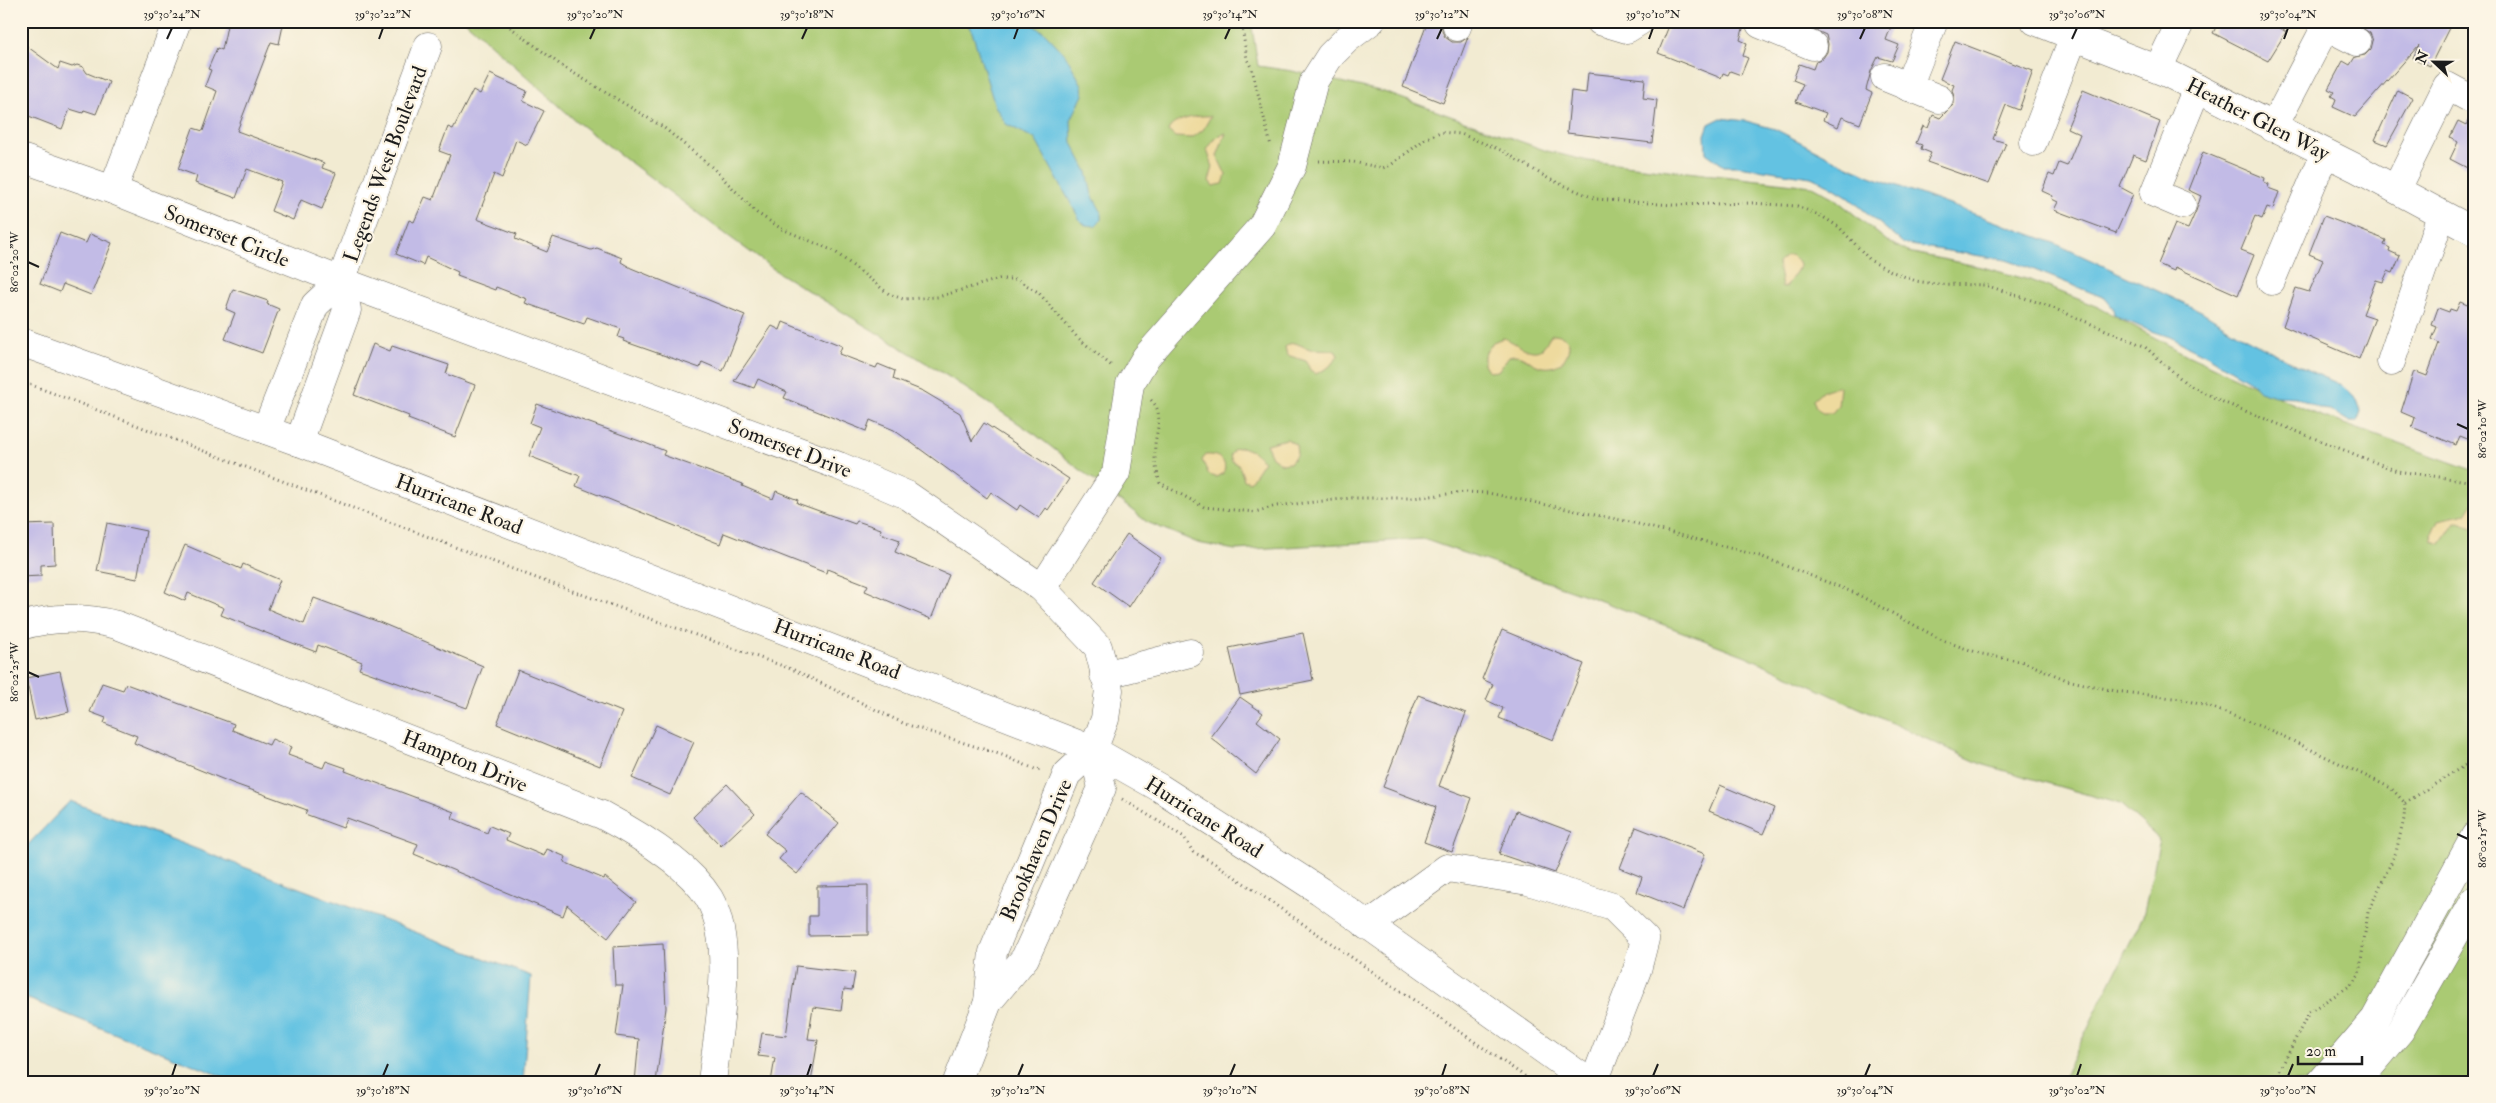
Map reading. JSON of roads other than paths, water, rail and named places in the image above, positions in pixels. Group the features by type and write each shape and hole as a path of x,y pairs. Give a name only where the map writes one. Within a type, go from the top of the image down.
{"street":[{"path":"113,190 177,21"},
{"path":"1042,588 1116,473 1130,384 1146,357 1262,226 1294,159 1314,81 1330,56 1347,39 1371,21"},
{"path":"1600,21 1627,29 1640,21"},
{"path":"1934,21 1897,82 1939,99"},
{"name":"Heather Glen Way","path":"2035,21 2158,69 2396,189 2475,232"},
{"path":"2158,69 2181,21"},
{"path":"1777,26 1813,46"},
{"path":"2273,128 2326,26 2357,42"},
{"path":"2034,142 2074,36"},
{"name":"Legends West Boulevard","path":"266,430 315,305 341,281 428,46"},
{"path":"2396,189 2447,86 2475,101"},
{"path":"2182,205 2154,193 2197,88"},
{"path":"2271,281 2324,153"},
{"name":"Somerset Circle","path":"21,158 113,190 341,281"},
{"path":"2391,362 2441,215"},
{"name":"Legends West Boulevard","path":"299,442 347,310 341,281"},
{"name":"Somerset Drive","path":"341,281 839,466 904,494 1042,588 1098,647 1104,675 1110,690 1105,719 1094,750"},
{"name":"Hurricane Road","path":"21,342 299,442 1094,750 1160,788 1320,891 1589,1082"},
{"name":"Hampton Drive","path":"21,626 45,620 74,619 102,621 125,628 602,815 660,849 687,874 708,898 719,923 724,966 712,1082"},
{"path":"1104,675 1190,653"},
{"name":"Brookhaven Drive","path":"957,1082 988,1002 992,952 1067,774 1094,750 1102,788 1025,958 988,1002"},
{"path":"2322,1082 2374,1019 2475,836"},
{"path":"1367,926 1447,868 1528,882 1613,907 1645,938 1638,970 1594,1082"},
{"path":"2357,1082 2400,1031 2475,900"}],"water":[{"path":"962,21 1026,21 1044,32 1065,54 1082,85 1083,95 1071,120 1072,143 1087,172 1092,195 1101,211 1101,220 1095,226 1085,225 1080,220 1035,139 1006,124 995,106 972,32 968,25"},
{"path":"1721,118 1746,121 1775,129 1870,176 2054,243 2201,311 2240,335 2303,368 2341,385 2357,400 2361,411 2357,422 2350,422 2330,410 2321,409 2296,397 2275,396 2259,391 2250,381 2208,356 2170,337 2114,315 2113,308 2105,298 2027,267 2006,260 1904,244 1847,196 1811,177 1738,166 1724,166 1706,153 1705,135 1709,124"},
{"path":"70,801 531,976 523,1082 236,1082 21,996 21,852"}]}
